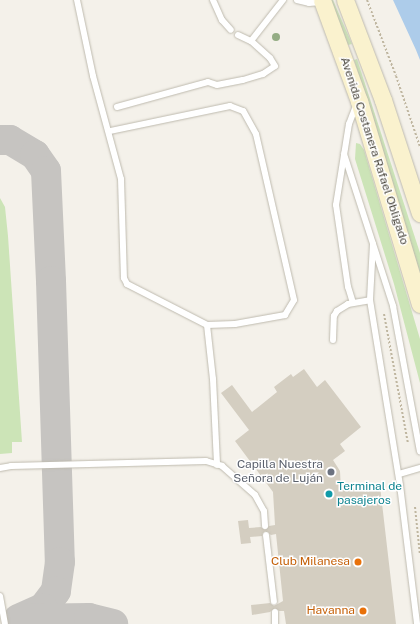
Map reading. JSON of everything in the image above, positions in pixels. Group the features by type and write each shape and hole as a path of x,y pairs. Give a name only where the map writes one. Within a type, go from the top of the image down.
{"main road":[{"name":"Avenida Costanera Rafael Obligado","path":"345,0 383,100 420,213"},
{"name":"Avenida Costanera Rafael Obligado","path":"322,1 359,101 420,304"}],"lane":[{"path":"77,0 93,76 110,131 121,179 124,278 127,284 207,326 235,324 285,315 294,300 256,134 243,111 230,106 110,131"},
{"path":"213,0 222,20 231,30"},
{"path":"251,41 283,0"},
{"path":"297,0 309,3 322,1"},
{"path":"117,107 208,82 217,85 263,74 275,66 270,58 251,41 238,35"},
{"path":"353,303 348,287 336,205 350,124 359,101"},
{"path":"344,154 372,244 394,306 420,452"},
{"path":"372,244 370,300 399,474 417,624"},
{"path":"333,340 334,316 341,306 370,300"},
{"path":"207,326 213,379 218,464"},
{"path":"0,468 11,466 206,461 218,464 238,477 255,495 264,511 265,526"},
{"path":"399,474 420,468"},
{"path":"266,535 274,602"},
{"path":"0,596 6,624"},
{"path":"275,612 275,624"}],"path":[{"path":"367,0 396,76 420,147"},
{"path":"384,314 408,444"},
{"path":"415,507 420,555"}],"green space":[{"path":"330,0 333,0 352,44 348,45"},
{"path":"357,59 420,253 420,273 354,60"},
{"path":"356,143 360,144 364,150 420,339 420,383 394,284 355,159"},
{"path":"0,198 5,207 8,236 22,442 12,442 12,453 0,454"}],"water":[{"path":"393,0 420,0 420,60 416,50"}],"building":[{"name":"Terminal de pasajeros","path":"304,369 317,387 325,380 361,427 340,444 345,451 333,460 340,471 341,490 380,486 396,624 286,624 284,611 279,611 275,608 270,612 252,615 251,605 270,603 274,606 283,601 276,534 271,535 265,531 262,536 250,537 251,543 241,544 238,521 248,520 249,528 261,527 265,530 269,526 275,525 273,492 235,441 249,430 221,393 232,385 252,412 277,392 274,387 291,374 293,377"}],"taxiway":[{"path":"0,140 10,140 35,155 46,171 51,281 60,562 56,591 43,608 18,619"},
{"path":"20,619 89,618 113,624"}],"place":[{"name":"Capilla Nuestra Señora de Luján","path":"331,472"},
{"name":"Terminal de pasajeros","path":"329,494"},
{"name":"Club Milanesa","path":"358,562"},
{"name":"Havanna","path":"363,611"}]}
